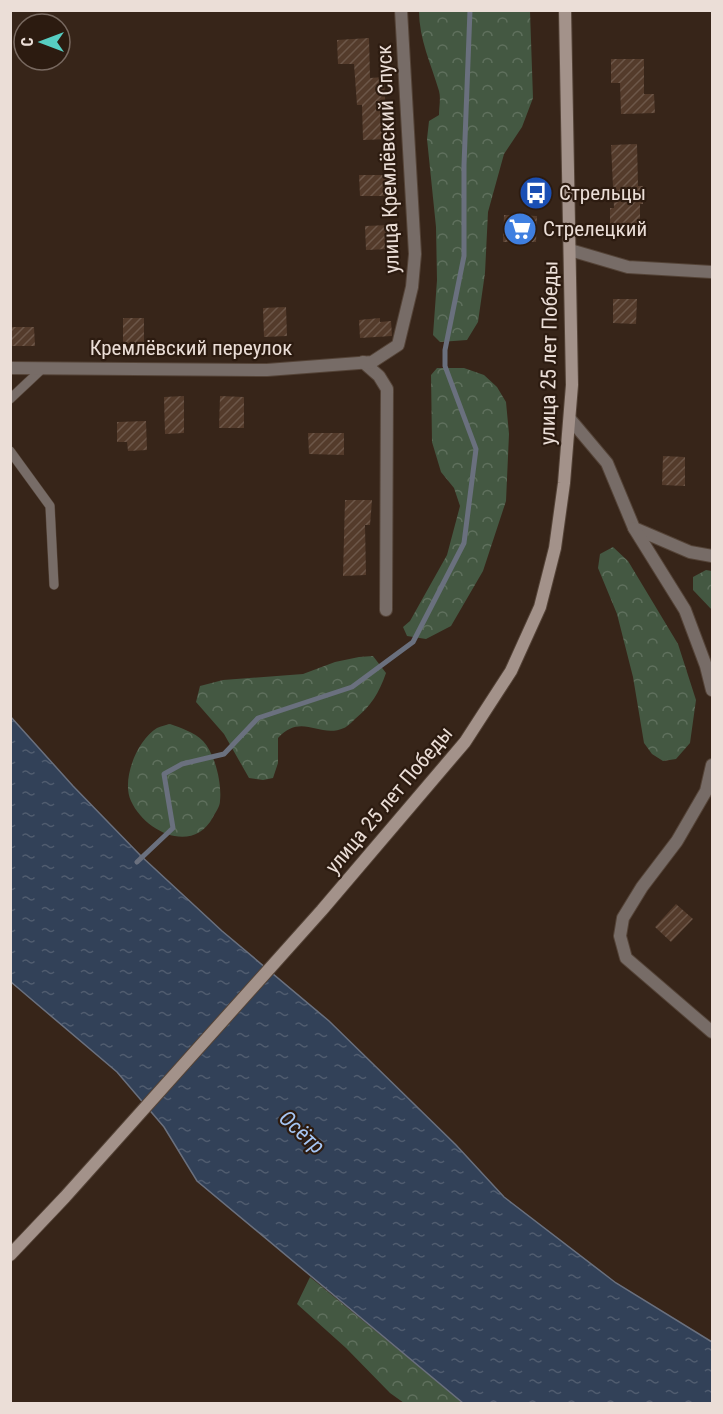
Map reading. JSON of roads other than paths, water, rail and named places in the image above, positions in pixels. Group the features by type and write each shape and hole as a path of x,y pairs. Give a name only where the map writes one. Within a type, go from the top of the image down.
{"main road":[{"name":"улица 25 лет Победы","path":"10,1255 65,1197 322,910 465,742 511,671 540,607 555,548 570,418 572,361 565,10"}],"street":[{"name":"улица Кремлёвский Спуск","path":"367,362 398,345 412,287 415,254 401,10"},
{"path":"570,250 628,267 712,272"},
{"name":"Кремлёвский переулок","path":"10,368 267,370 367,362"},
{"path":"367,362 387,389 386,610"},
{"path":"570,418 607,463 634,528 685,610 706,666 712,690"},
{"path":"634,528 690,552 712,556"},
{"path":"712,765 706,791 677,841 642,887 623,918 620,936 626,958 712,1032"}],"lane":[{"path":"10,399 43,368"},
{"path":"10,451 50,506 54,585"}],"water":[{"name":"Осётр","path":"10,716 73,786 141,856 222,931 329,1021 456,1145 504,1197 616,1283 712,1342 712,1403 463,1403 197,1181 164,1127 117,1072 11,982"}],"waterway":[{"path":"137,862 173,828 164,774 182,764 224,754 258,718 352,687 413,642 464,543 476,449 445,366 445,350 464,256 464,165 470,10"}],"place":[{"name":"Стрельцы","path":"536,193"},
{"name":"Стрелецкий","path":"520,229"}]}
